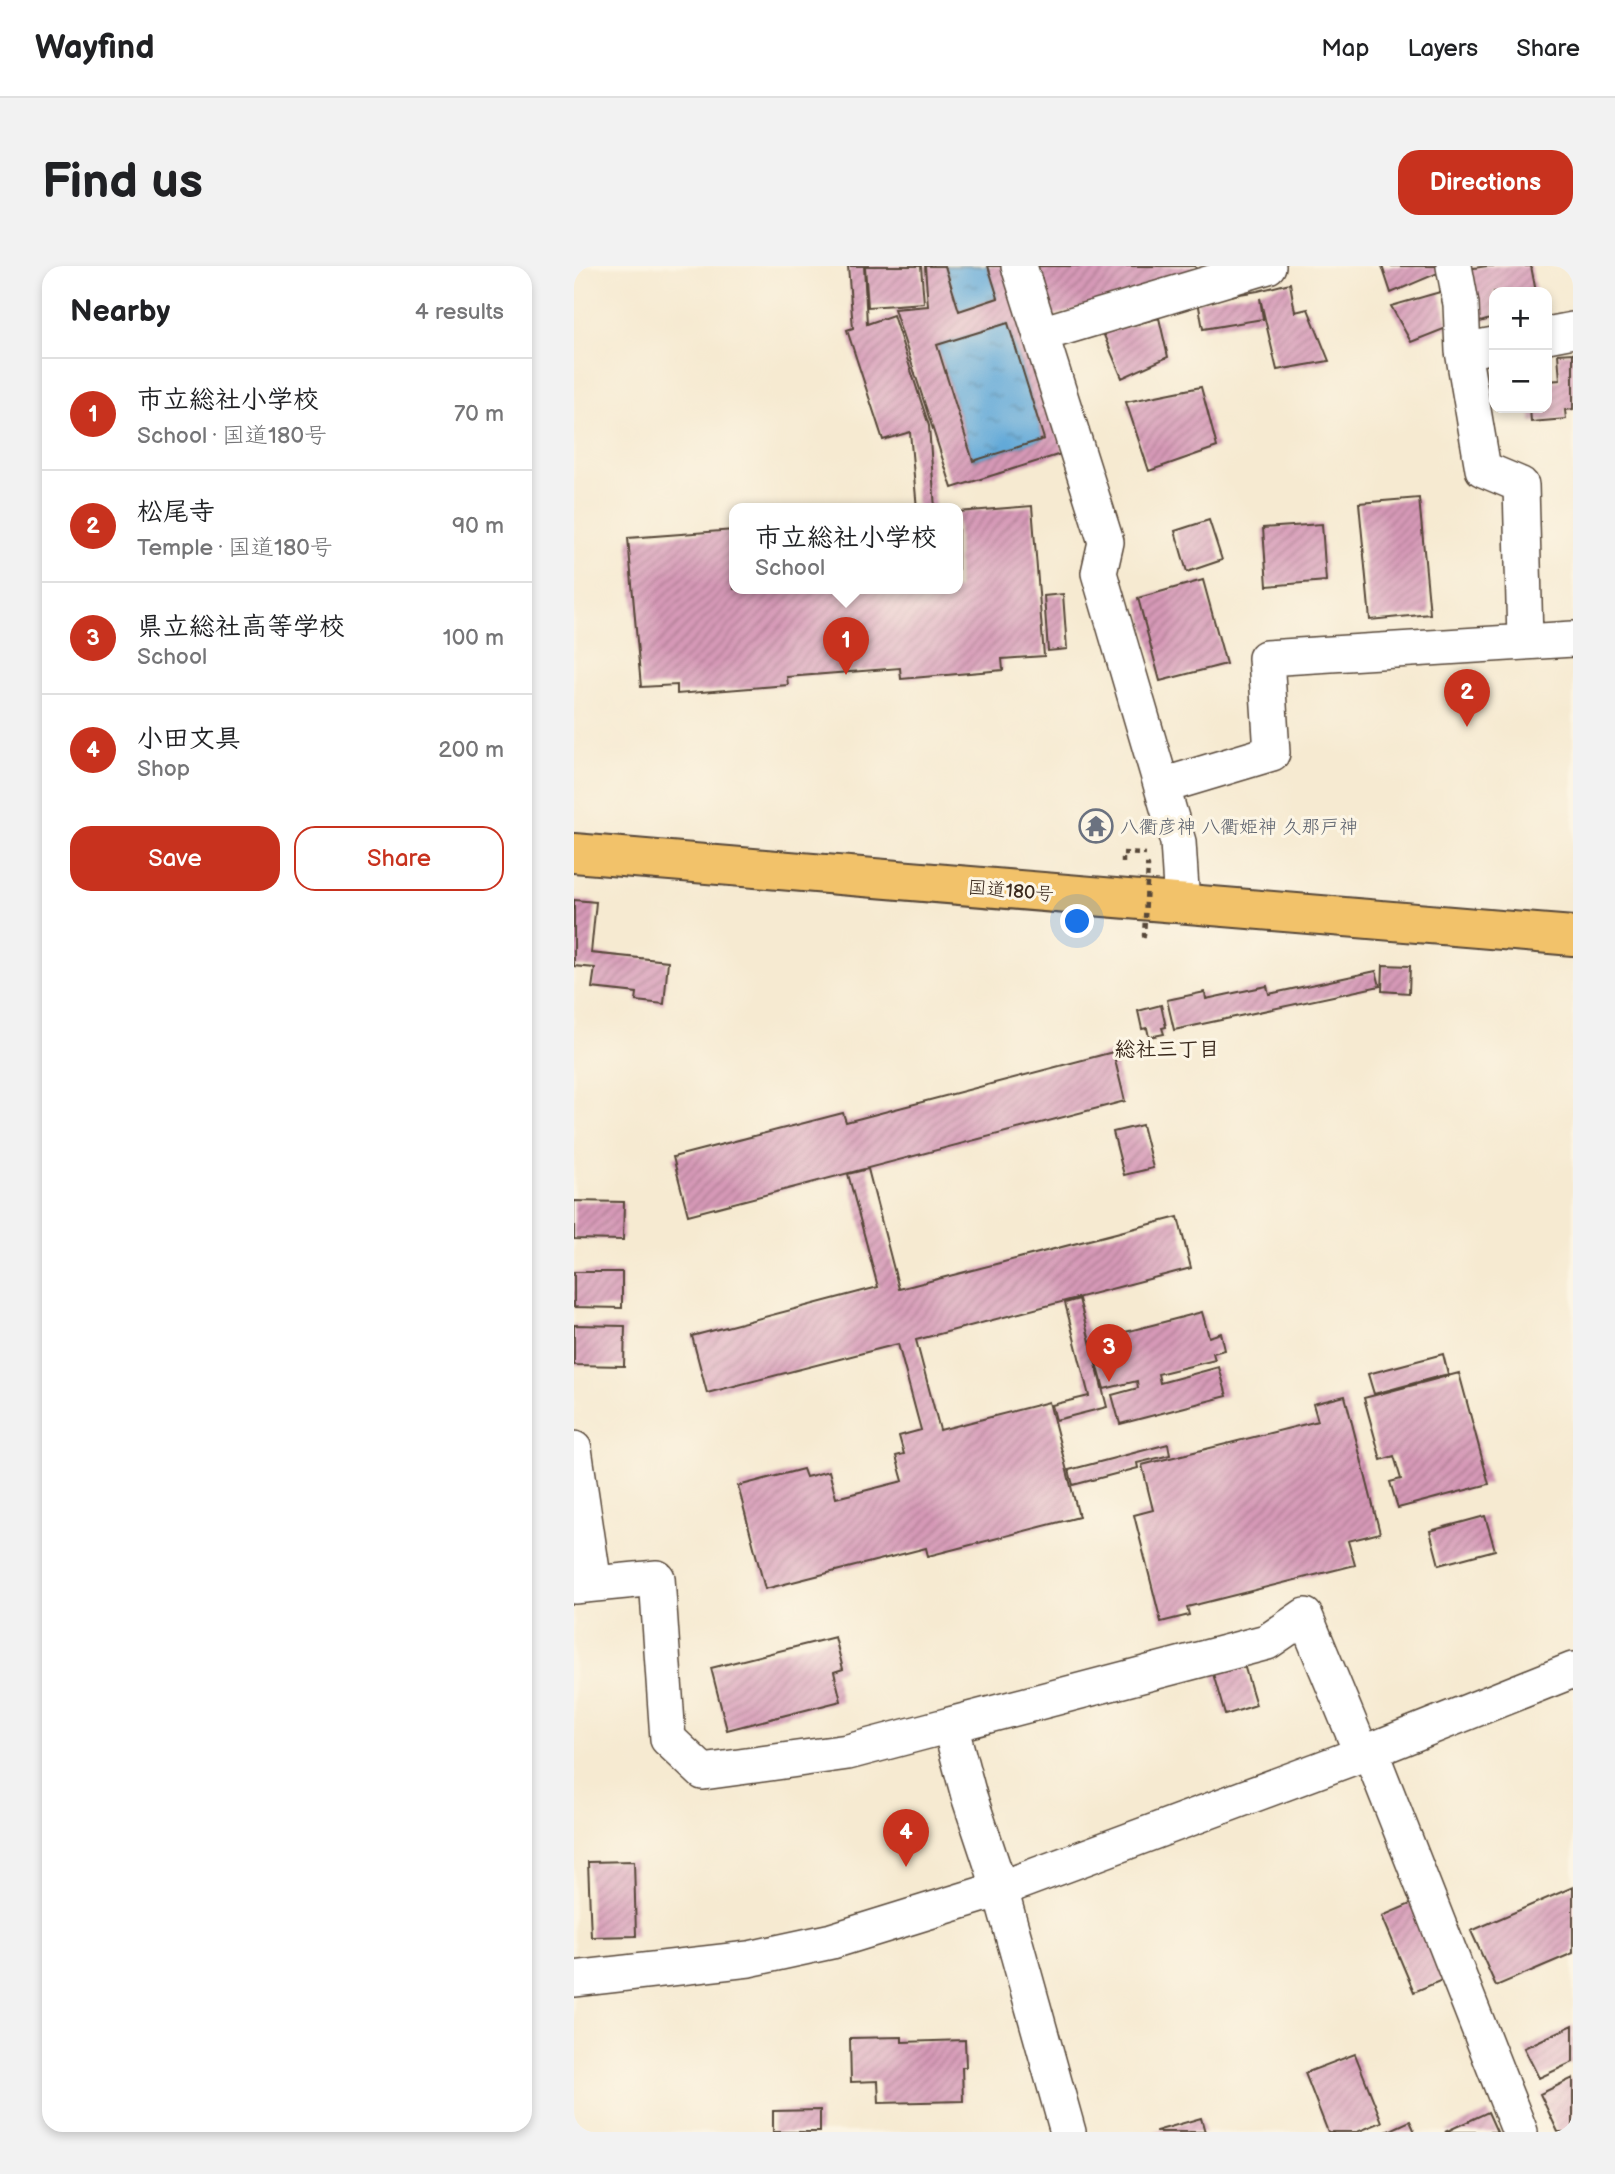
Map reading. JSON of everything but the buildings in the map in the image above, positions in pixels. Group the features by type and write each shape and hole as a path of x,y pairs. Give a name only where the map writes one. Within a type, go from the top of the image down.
{"highway":[{"name":"国道180号","path":"574,853 1573,936"}],"street":[{"path":"1019,266 1106,542 1099,573 1178,842 1181,905"},
{"path":"1041,334 1218,273 1268,266"},
{"path":"1454,266 1461,304 1479,348 1483,469 1521,485 1525,641"},
{"path":"1552,334 1573,330"},
{"path":"1162,786 1272,753 1266,658 1573,639"},
{"path":"574,1449 584,1585 657,1578 668,1739 703,1772 848,1752 1267,1642 1305,1616 1366,1752 1520,2132"},
{"path":"574,1979 761,1956 832,1941 1000,1889 1366,1752 1573,1670"},
{"path":"950,1725 1000,1889 1068,2132"}],"path":[{"path":"1127,864 1122,864 1123,853 1153,854"},
{"path":"1145,866 1148,866 1144,936 1149,936"}],"water":[{"path":"945,266 988,266 998,298 959,311"},
{"path":"1008,323 1044,439 973,461 937,345"}],"place":[{"name":"市立総社小学校","path":"846,675"},
{"name":"松尾寺","path":"1467,727"},
{"name":"八衢彦神 八衢姫神 久那戸神","path":"1096,826"},
{"name":"県立総社高等学校","path":"1109,1382"},
{"name":"小田文具","path":"906,1867"}],"district":[{"name":"総社三丁目","path":"1167,1049"}]}
